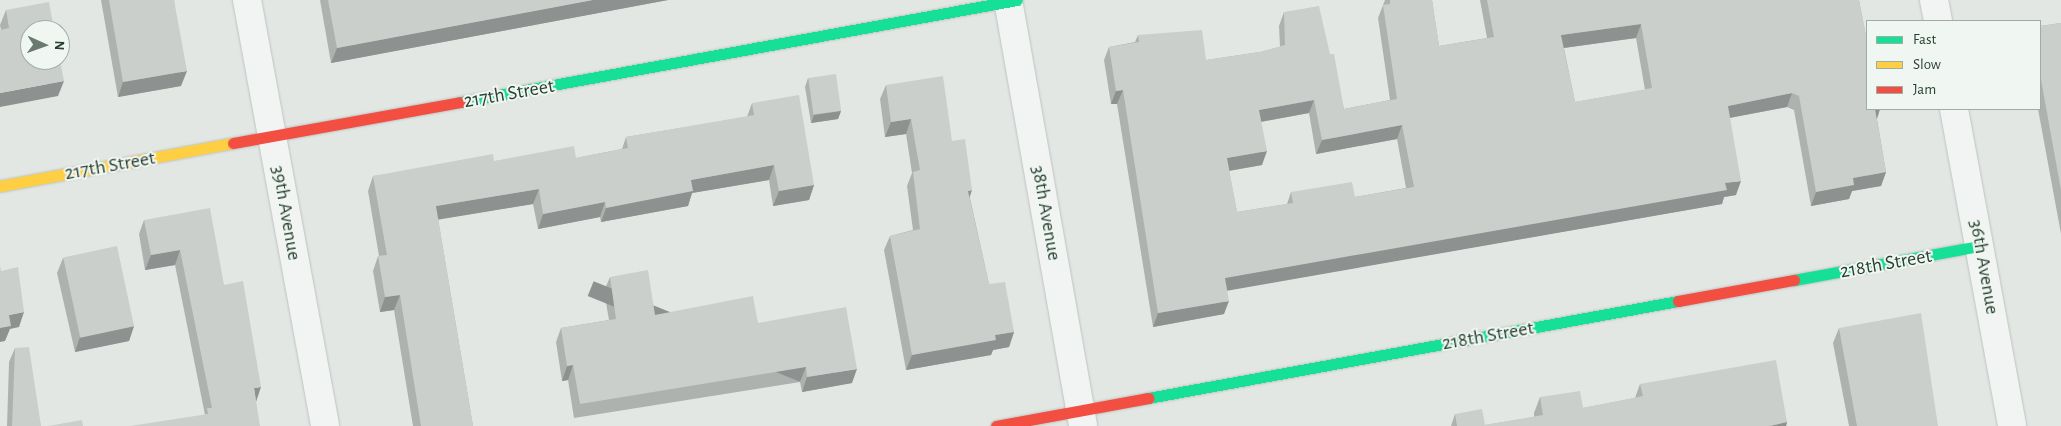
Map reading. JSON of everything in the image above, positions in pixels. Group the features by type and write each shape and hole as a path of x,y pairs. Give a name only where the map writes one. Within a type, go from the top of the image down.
{"street":[{"name":"39th Avenue","path":"247,0 325,426"},
{"name":"217th Street","path":"0,186 1011,0"},
{"name":"38th Avenue","path":"1011,0 1082,418"},
{"path":"1934,0 1938,20"},
{"name":"36th Avenue","path":"1954,110 2012,426"},
{"name":"218th Street","path":"996,426 1082,418 1980,246"}],"building":[{"path":"109,0 174,0 187,71 123,82"},
{"path":"328,0 593,0 337,48"},
{"path":"1390,0 1432,0 1439,46 1494,37 1487,0 1859,0 1866,35 1866,110 1875,110 1886,172 1853,178 1854,185 1816,192 1799,96 1792,93 1728,106 1741,181 1725,183 1727,190 1225,278 1229,301 1158,313 1123,90 1116,91 1109,47 1139,42 1138,35 1202,30 1206,60 1260,52 1285,45 1284,12 1319,6 1330,54 1334,54 1344,109 1397,99 1383,5 1390,4","holes":["1641,24 1652,88 1575,102 1561,35","1314,100 1322,140 1402,125 1414,187 1355,197 1352,182 1291,192 1293,203 1237,212 1227,158 1267,151 1259,110"]},
{"path":"49,2 52,20 20,20 20,70 62,70 64,81 0,93 0,30 9,28 6,10"},
{"path":"2061,23 2061,190 2041,80 2041,26"},
{"path":"836,74 841,111 813,115 808,78"},
{"path":"943,76 952,141 965,139 972,190 968,191 989,284 1005,282 1014,332 995,335 996,340 912,355 890,236 920,229 913,172 920,170 911,119 891,122 886,85"},
{"path":"799,95 814,185 779,191 774,165 691,180 693,191 606,208 605,202 543,214 539,189 436,206 473,426 421,426 400,295 385,297 378,256 387,255 373,176 493,154 494,161 574,146 576,158 628,148 626,137 754,115 752,103"},
{"path":"210,208 224,285 243,281 261,387 254,388 260,426 130,426 208,414 207,408 212,408 180,250 151,255 144,220"},
{"path":"117,246 134,326 80,338 63,257"},
{"path":"0,265 1,271 18,267 24,312 9,315 11,326 0,328"},
{"path":"648,270 655,315 753,296 758,323 846,307 857,369 807,377 806,367 580,404 573,365 567,366 561,328 616,319 610,277"},
{"path":"1921,313 1938,426 1857,426 1839,328"},
{"path":"29,347 41,426 12,426 15,348"},
{"path":"1776,360 1787,422 1770,426 1457,426 1455,414 1482,409 1485,425 1543,415 1540,397 1580,391 1583,408 1643,396 1640,384"},
{"path":"82,420 83,426 48,426"}],"traffic: fast":[{"path":"460,102 1017,0"},
{"path":"1794,280 1980,246"},
{"path":"1148,398 1678,301"}],"traffic: slow":[{"path":"0,186 233,143"}],"traffic: jam":[{"path":"233,143 460,102"},
{"path":"1678,301 1794,280"},
{"path":"996,426 1148,398"}]}
